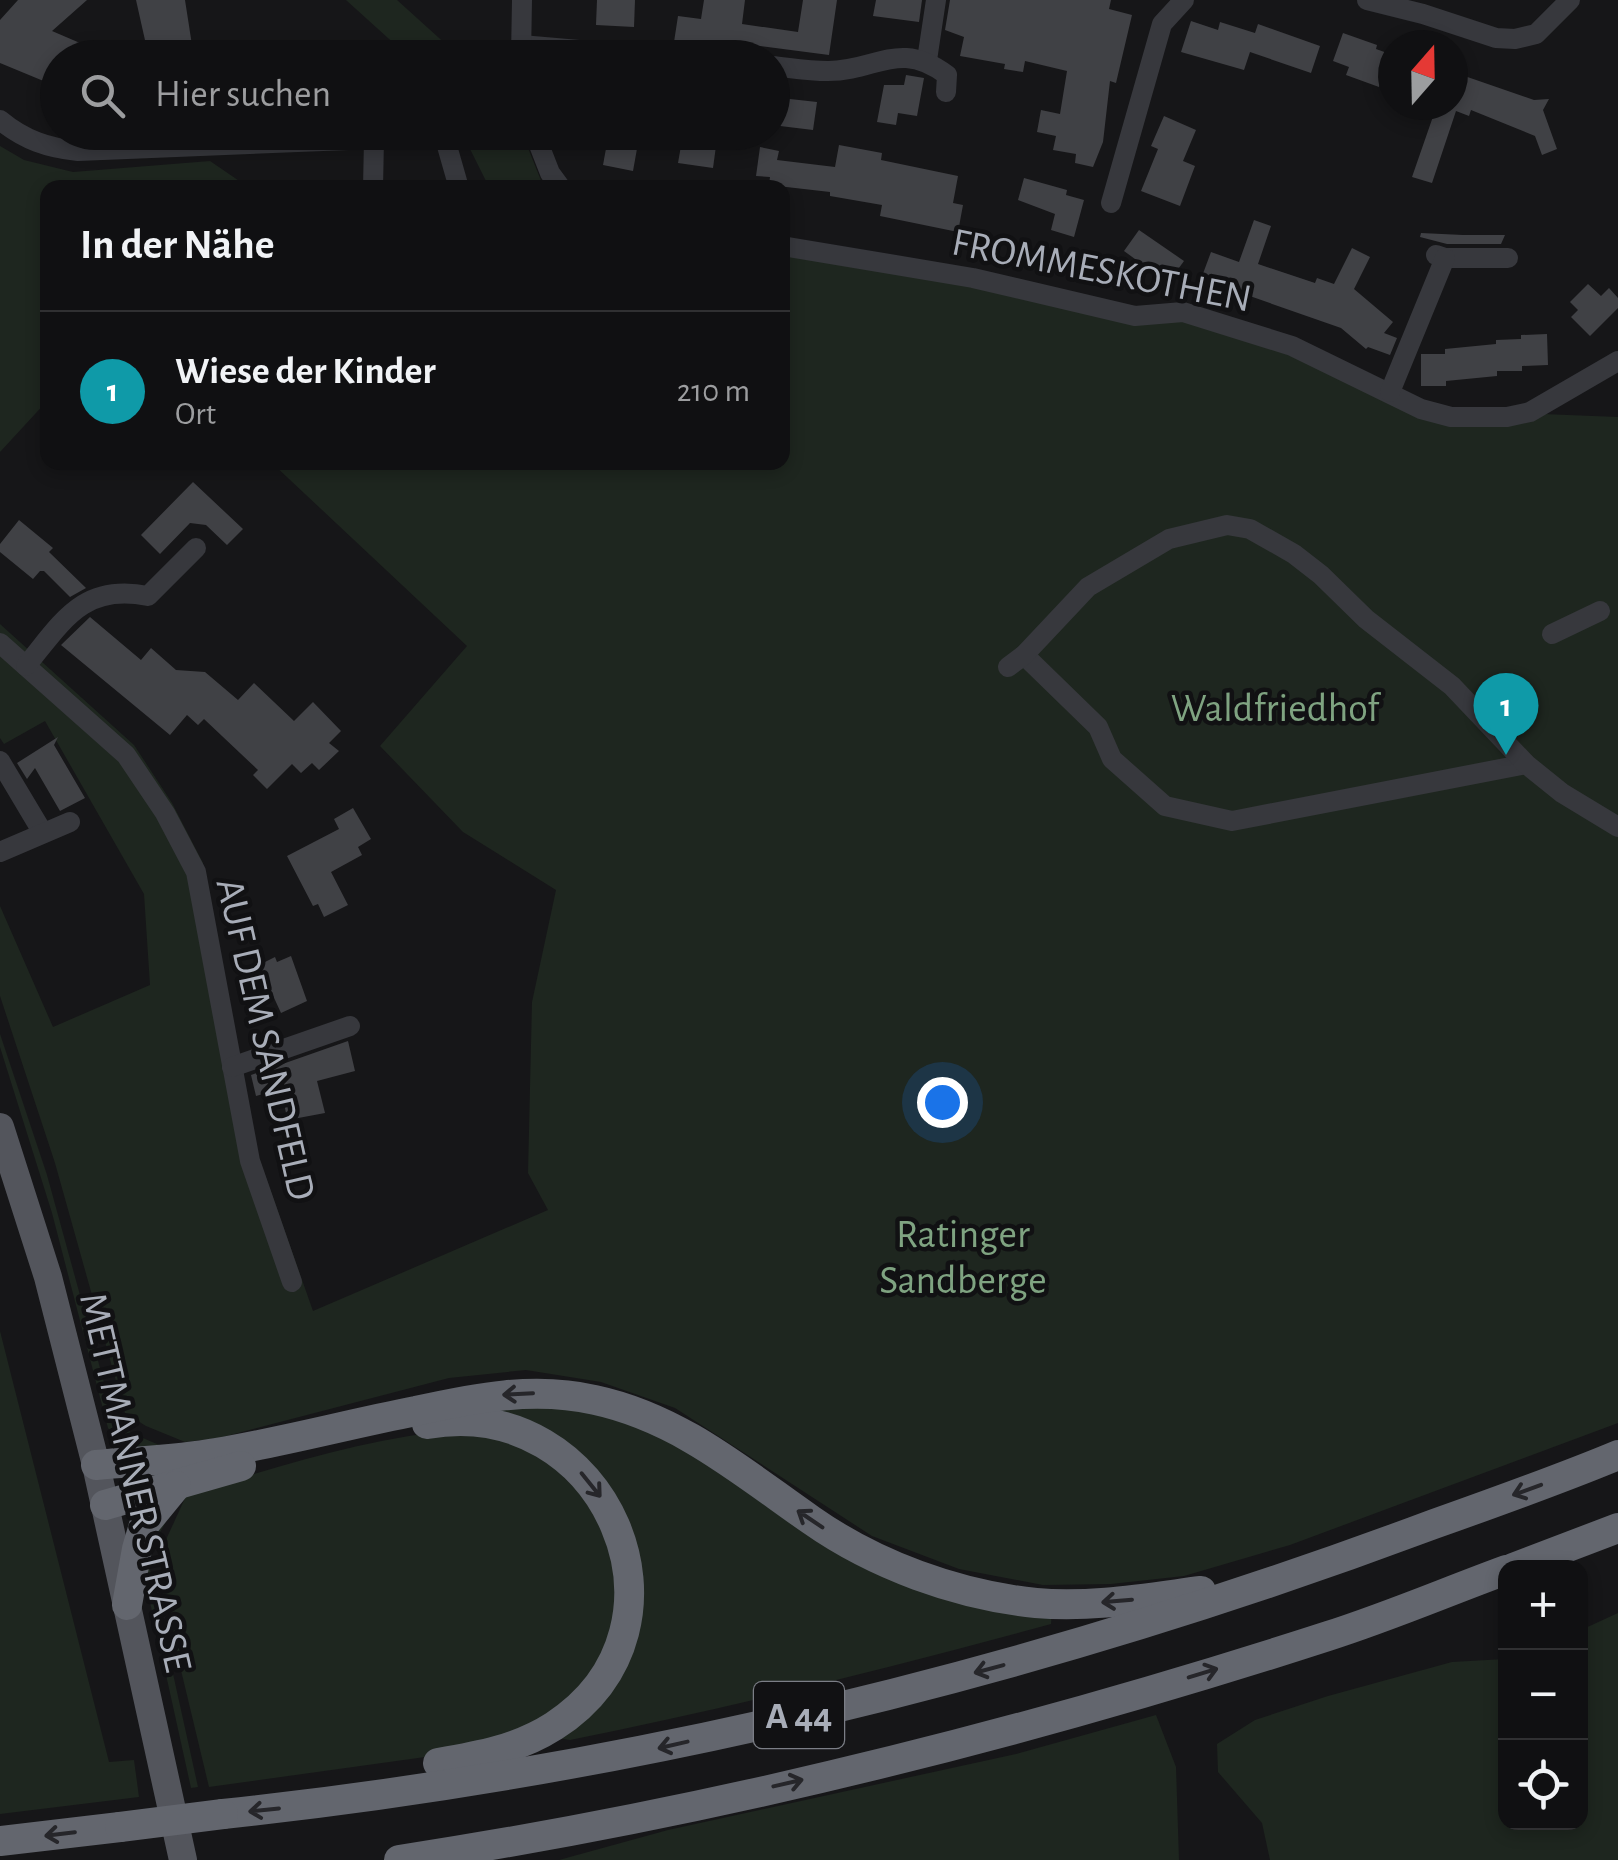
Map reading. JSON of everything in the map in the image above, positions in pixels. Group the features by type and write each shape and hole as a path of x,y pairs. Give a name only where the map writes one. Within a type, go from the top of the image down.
{"highway":[{"path":"96,1465 214,1454 485,1396 567,1394 622,1406 692,1437 864,1552 965,1590 1037,1603 1112,1602 1284,1580"},
{"path":"105,1504 211,1473 436,1422 485,1423 518,1430 559,1452 600,1496 616,1521 628,1570 629,1601 625,1632 615,1659 582,1703 557,1724 516,1746 322,1783 305,1806"},
{"name":"A 44","path":"0,1840 305,1806 661,1748 988,1670 1284,1580 1618,1454"},
{"path":"127,1606 136,1548 144,1526 176,1486"},
{"path":"1534,1560 1618,1528"},
{"name":"A 44","path":"400,1860 556,1836 992,1737 1330,1635 1498,1573"}],"main road":[{"name":"METTMANNER STRASSE","path":"0,1127 48,1277 96,1465 183,1860"}],"street":[{"path":"521,40 522,0"},
{"path":"927,60 936,0"},
{"path":"1368,0 1496,38 1515,39 1536,34 1570,0"},
{"path":"1111,203 1162,24 1173,1"},
{"path":"790,68 830,71 896,58 927,60 947,75 946,92"},
{"path":"0,120 40,144"},
{"path":"68,150 101,150"},
{"path":"374,150 374,180"},
{"path":"448,150 456,180"},
{"path":"541,150 555,180"},
{"name":"FROMMESKOTHEN","path":"790,247 973,278 1135,316 1183,312 1292,346 1421,409 1450,417 1530,412 1618,361"},
{"path":"1390,392 1441,257 1508,258"},
{"path":"1526,764 1232,821 1194,814 1165,806 1112,759 1098,727 1016,661 1088,587 1169,539 1227,525 1250,529 1294,554 1366,619 1452,686 1526,764 1562,794 1618,827"},
{"path":"26,666 74,608 112,592 148,596 196,548"},
{"path":"1552,634 1600,611"},
{"name":"AUF DEM SANDFELD","path":"0,643 126,755 165,812 196,872 250,1162 292,1282"},
{"path":"0,761 43,833"},
{"path":"0,852 70,822"},
{"path":"232,1067 350,1026"}],"green space":[{"path":"346,0 397,0 441,40 390,40"},
{"path":"0,146 24,160 73,172 210,161 238,180 40,180 40,409 0,452"},
{"path":"470,150 529,150 541,180 486,180"},
{"path":"790,247 1135,316 1183,312 1421,409 1618,417 1618,1423 1290,1545 1184,1576 1111,1584 1043,1585 959,1569 872,1536 675,1408 601,1382 526,1370 449,1378 219,1438 185,1442 125,1413 55,1163 0,996 0,906 53,1027 150,985 144,894 45,721 4,744 0,738 0,624 134,745 172,803 203,863 257,1152 313,1311 548,1210 528,1173 532,1002 556,890 463,832 380,746 467,646 279,470 790,470"},
{"path":"0,1034 47,1175 111,1408 131,1433 164,1447 126,1444 108,1428 52,1213 0,1047"},
{"path":"0,1331 109,1762 134,1760 139,1797 0,1814"},
{"path":"542,1400 641,1423 817,1534 1052,1611 1051,1624 751,1700 570,1740 558,1738 639,1596 566,1443 530,1423 453,1408"},
{"path":"462,1429 531,1446 600,1512 620,1575 608,1647 558,1717 490,1748 209,1787 162,1591 164,1544 186,1496 322,1455 391,1439"},
{"path":"175,1506 155,1541 149,1565 198,1787 191,1788 144,1575 148,1539"},
{"path":"1618,1613 1618,1860 1270,1860 1262,1823 1218,1772 1217,1744 1255,1720 1452,1662 1498,1659 1498,1830 1588,1830 1588,1627"},
{"path":"1156,1715 1176,1767 1179,1860 559,1860 668,1830 1016,1754"}],"building":[{"path":"18,0 87,0 52,31 73,40 40,40 40,80 0,63 0,20"},
{"path":"136,0 185,0 191,40 145,40"},
{"path":"597,0 635,0 634,27 596,25"},
{"path":"704,0 745,0 742,24 798,32 803,0 837,0 829,55 790,50 790,40 674,40 678,16 701,19"},
{"path":"876,0 922,0 919,22 873,16"},
{"path":"950,0 1111,0 1109,9 1132,15 1116,83 1110,81 1103,142 1093,167 1075,163 1076,154 1053,150 1056,136 1037,132 1041,110 1060,114 1067,71 1025,61 1023,72 1004,69 1005,64 960,56 964,37 945,30"},
{"path":"1191,21 1218,30 1220,22 1255,33 1258,24 1320,46 1311,73 1250,52 1244,70 1181,52"},
{"path":"1343,33 1377,45 1378,87 1346,75 1349,67 1333,61"},
{"path":"906,75 924,78 917,116 898,113 896,125 877,122 884,85 904,85"},
{"path":"1468,77 1534,100 1549,99 1543,110 1557,149 1542,155 1535,136 1471,110 1469,116"},
{"path":"790,99 817,102 813,130 790,127"},
{"path":"1164,116 1196,130 1183,161 1195,166 1180,206 1141,191 1158,149 1151,146"},
{"path":"1432,120 1453,120 1432,183 1412,177"},
{"path":"839,145 882,153 881,160 958,176 953,203 963,205 958,232 880,216 882,205 830,196 830,192 790,187 790,180 756,176 760,150 779,151 777,160 835,167"},
{"path":"606,150 637,150 633,171 603,165"},
{"path":"680,150 715,150 713,168 678,163"},
{"path":"1024,178 1067,190 1066,195 1084,200 1074,237 1051,230 1055,214 1018,200"},
{"path":"1254,220 1271,226 1258,264 1315,283 1317,278 1334,284 1352,248 1370,257 1354,289 1393,322 1384,333 1397,338 1390,355 1366,349 1341,328 1201,279 1211,252 1239,262"},
{"path":"1139,230 1184,261 1168,283 1124,251"},
{"path":"1421,233 1505,235 1501,244 1447,244 1420,237"},
{"path":"1588,284 1601,296 1609,288 1618,298 1618,308 1590,336 1571,317 1578,310 1570,302"},
{"path":"1547,334 1548,365 1522,366 1522,371 1497,371 1497,376 1446,381 1446,386 1421,386 1421,354 1445,354 1445,349"},
{"path":"193,482 243,529 227,545 206,525 190,523 160,554 141,535"},
{"path":"19,520 53,548 49,552 86,588 70,597 44,571 33,579 0,552 0,544"},
{"path":"90,617 141,660 151,648 176,670 205,672 238,700 254,683 294,721 313,702 341,731 329,743 339,751 319,770 312,763 301,773 292,764 267,789 253,775 258,770 204,719 198,725 187,715 170,735 61,645"},
{"path":"58,737 54,745 85,798 60,811 35,768 27,779 17,763"},
{"path":"353,808 371,839 358,847 362,855 331,872 348,905 324,917 318,904 313,906 287,856 339,829 334,819"},
{"path":"291,956 307,1001 281,1013 259,965 275,957 277,962"},
{"path":"348,1041 355,1071 317,1081 325,1113 293,1119 286,1113 281,1089 256,1096 251,1075"}],"place":[{"name":"Wiese der Kinder","path":"1506,755"}],"park label":[{"name":"Waldfriedhof","path":"1275,707"},
{"name":"Ratinger Sandberge","path":"963,1256"}]}
